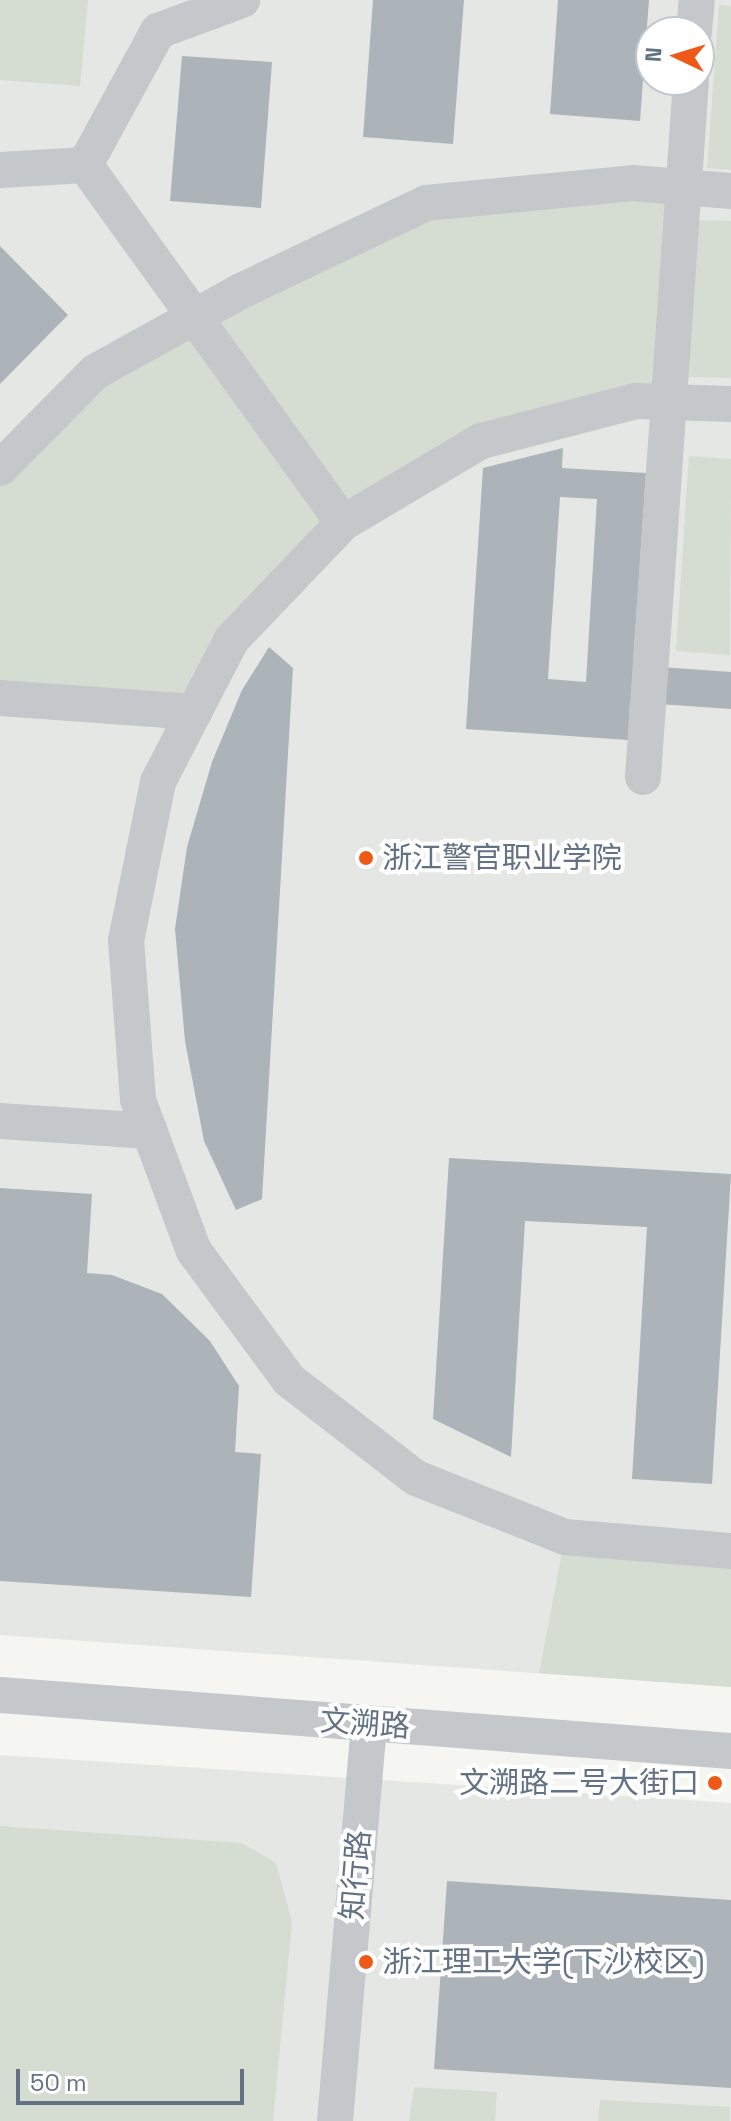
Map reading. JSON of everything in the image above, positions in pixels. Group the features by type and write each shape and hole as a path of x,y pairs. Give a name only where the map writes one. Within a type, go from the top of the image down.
{"street":[{"path":"85,165 158,31 242,0"},
{"path":"643,777 690,96"},
{"path":"0,170 85,165"},
{"path":"85,165 343,523"},
{"path":"0,468 95,372 195,316 426,203 633,183 731,191"},
{"path":"731,404 636,401 481,441 343,523 232,639 194,712 158,782 126,940 138,1100 194,1251 289,1380 416,1478 565,1537 731,1551"},
{"path":"0,698 194,712"},
{"path":"0,1121 150,1131"},
{"name":"文溯路","path":"0,1695 731,1751"},
{"name":"知行路","path":"335,2121 369,1724"}],"shaded area":[{"name":"浙江警官职业学院","path":"0,0 731,0 731,1687 0,1635"},
{"path":"0,0 88,0 80,86 0,80"},
{"path":"719,5 731,6 731,170 707,168 712,96 715,96"},
{"path":"682,187 667,402 481,441 343,523 194,712 0,698 0,468 95,372 426,203"},
{"path":"695,220 731,221 731,378 689,377"},
{"path":"689,456 731,459 730,655 676,651"},
{"path":"565,1537 731,1551 731,1687 539,1673"},
{"name":"浙江理工大学(下沙校区)","path":"0,1755 731,1803 731,2121 0,2121"},
{"path":"0,1826 242,1843 276,1863 292,1922 273,2121 0,2121"},
{"path":"414,2087 497,2092 495,2121 409,2121"},
{"path":"600,2100 730,2107 730,2121 598,2121"}],"building":[{"path":"373,0 464,0 453,144 363,137"},
{"path":"558,0 649,0 648,16 635,16 635,96 642,96 640,121 550,114"},
{"path":"182,56 272,62 261,208 170,201"},
{"path":"0,246 68,315 0,384"},
{"path":"563,448 562,468 646,473 633,665 731,672 731,709 630,702 628,740 466,729 483,468","holes":["560,497 597,499 586,682 548,679"]},
{"path":"269,647 293,668 262,1199 236,1210 204,1141 185,1041 175,929 187,847 212,762 242,690"},
{"path":"449,1158 731,1174 712,1484 632,1479 647,1227 525,1221 511,1457 433,1419"},
{"path":"0,1188 92,1194 87,1273 112,1275 162,1294 210,1341 239,1386 235,1452 261,1454 251,1597 0,1581"},
{"path":"447,1881 731,1900 731,2088 434,2069"}],"place":[{"name":"浙江警官职业学院","path":"366,858"},
{"name":"文溯路二号大街口","path":"715,1783"},
{"name":"浙江理工大学(下沙校区)","path":"366,1962"}]}
